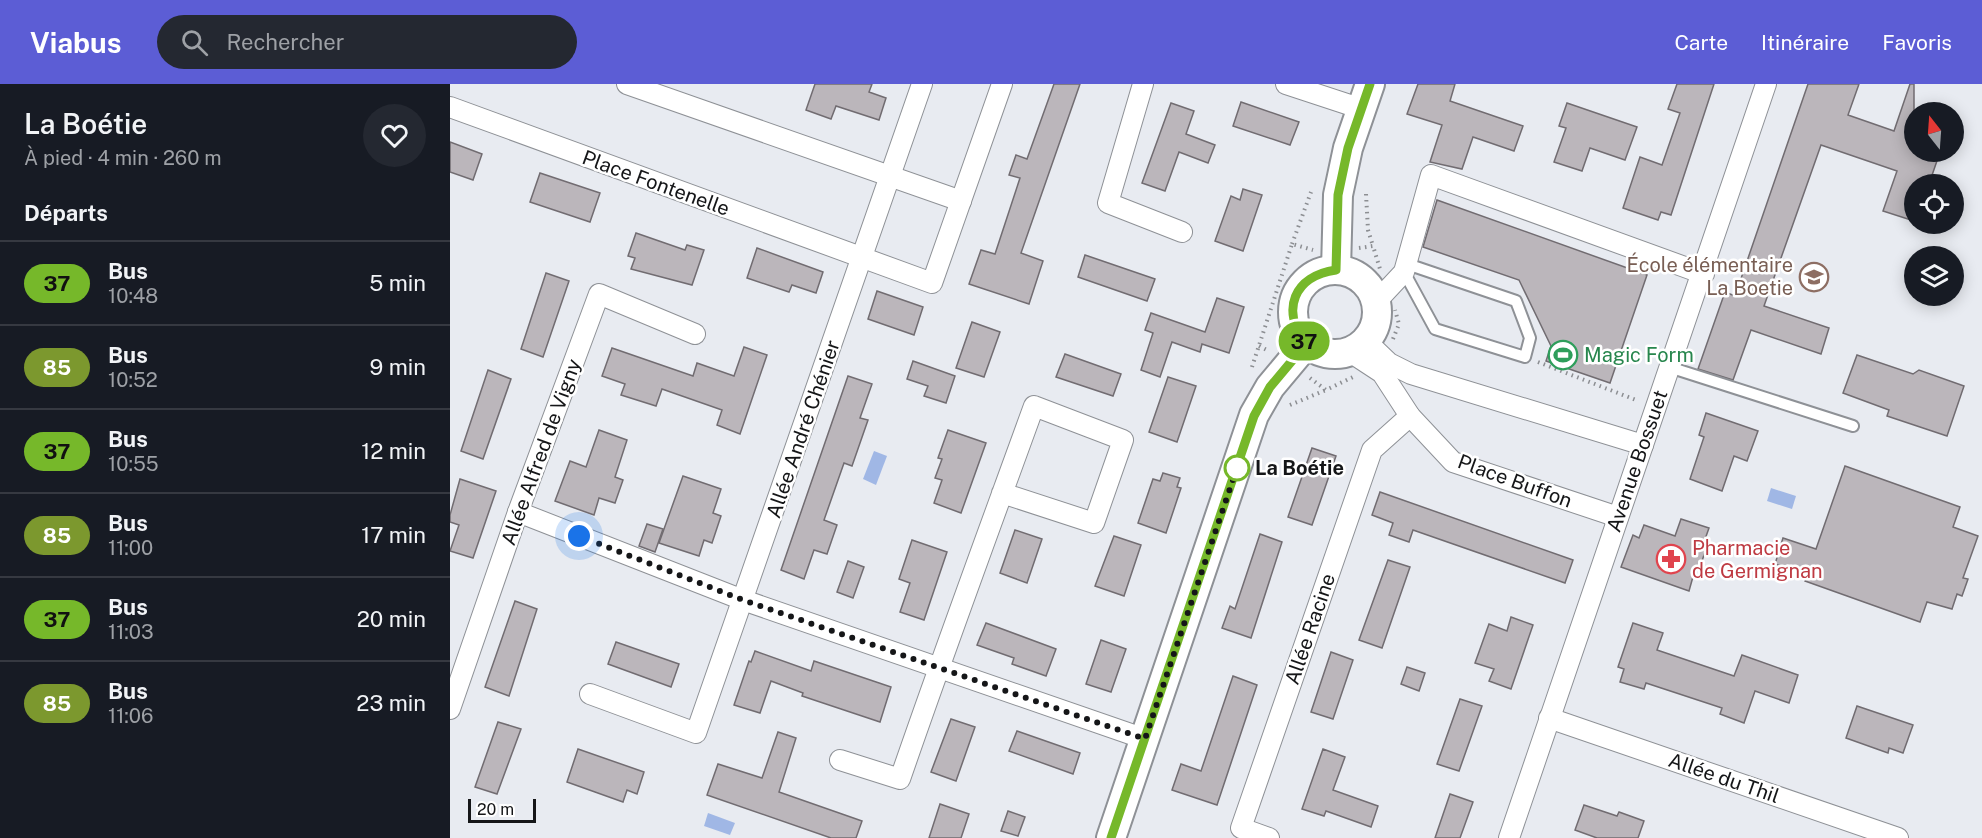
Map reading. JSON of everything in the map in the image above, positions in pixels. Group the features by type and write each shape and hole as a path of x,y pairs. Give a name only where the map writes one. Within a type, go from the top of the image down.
{"main road":[{"path":"1299,354 1365,352 1374,329 1381,297 1362,279 1350,273 1336,260 1338,195 1348,148 1366,96"},
{"path":"1111,838 1254,416 1270,387 1299,354 1293,303 1299,290 1336,260"}],"street":[{"path":"627,84 961,201 1002,84"},
{"name":"Allée André Chénier","path":"590,694 696,733 863,259 922,84"},
{"path":"1143,84 1108,203 1182,232"},
{"path":"1286,84 1366,96"},
{"name":"Avenue Bossuet","path":"1509,838 1618,517 1633,443 1670,367 1704,274 1766,84"},
{"name":"Place Fontenelle","path":"450,107 932,283 961,201"},
{"path":"1381,297 1406,268 1431,175 1704,274"},
{"name":"Allée Alfred de Vigny","path":"450,709 518,512 599,294 695,333"},
{"path":"1365,352 1411,374 1633,443"},
{"name":"Place Buffon","path":"1365,352 1382,373 1410,416 1454,462 1618,517"},
{"path":"840,760 900,779 938,668 1002,493 1034,406 1124,440 1094,523 1002,493"},
{"name":"Allée Racine","path":"1269,838 1241,828 1372,450 1410,416"},
{"path":"518,512 743,600 1145,739"},
{"name":"Allée du Thil","path":"1550,718 1898,838"}],"lane":[{"path":"1406,268 1516,301 1530,338 1525,357 1435,329 1406,268"},
{"path":"1670,367 1853,426"}],"path":[{"path":"1292,244 1316,250 1336,260 1373,246 1381,297 1400,324 1396,336 1365,352 1360,373 1326,390 1299,354 1259,346 1292,244"},
{"path":"1525,357 1637,399 1633,443"}],"water":[{"path":"874,451 887,456 876,485 863,479"},
{"path":"1771,488 1796,496 1792,509 1767,501"},
{"path":"708,813 735,823 730,835 704,826"}],"building":[{"path":"815,84 872,84 869,92 886,98 879,120 836,106 831,119 806,110"},
{"path":"1054,84 1080,84 1021,253 1043,261 1029,304 969,284 981,250 995,254 1020,178 1009,175 1016,155 1027,159"},
{"path":"1418,84 1455,84 1450,101 1523,126 1514,151 1473,137 1462,169 1430,162 1442,125 1407,114"},
{"path":"1677,84 1714,84 1671,215 1661,212 1658,220 1623,208 1640,157 1662,165 1680,113 1668,109"},
{"path":"1808,84 1859,84 1848,115 1894,131 1910,84 1914,84 1914,102 1904,102 1904,162 1937,162 1932,174 1904,174 1904,218 1883,211 1897,171 1821,145 1764,306 1829,328 1821,354 1751,330 1733,380 1698,369 1725,292 1735,296"},
{"path":"1241,102 1299,122 1290,145 1233,126"},
{"path":"1171,103 1194,111 1186,134 1215,145 1208,163 1179,152 1165,191 1142,183"},
{"path":"1567,103 1637,127 1625,160 1590,148 1582,171 1554,162 1566,128 1559,126"},
{"path":"450,142 482,154 473,180 450,172"},
{"path":"540,173 600,193 590,222 530,202"},
{"path":"1243,189 1262,195 1243,251 1215,241 1231,196 1240,200"},
{"path":"1437,200 1647,275 1610,383 1546,361 1551,346 1519,280 1423,247"},
{"path":"636,233 685,250 687,245 704,250 692,285 631,269 635,258 628,256"},
{"path":"757,248 823,272 816,293 792,285 789,292 747,278"},
{"path":"1085,255 1155,279 1147,301 1078,277"},
{"path":"546,273 569,281 543,357 521,349"},
{"path":"877,291 923,307 914,335 868,319"},
{"path":"1217,298 1244,307 1229,353 1202,344 1200,352 1172,342 1160,377 1141,370 1153,333 1145,330 1151,313 1205,332"},
{"path":"972,322 1000,332 984,377 956,368"},
{"path":"744,347 767,355 740,434 717,425 722,410 662,389 656,406 621,395 625,384 602,376 612,348 693,376 697,363 734,376"},
{"path":"1065,354 1121,374 1113,396 1056,377"},
{"path":"1857,355 1913,374 1919,370 1964,386 1947,436 1887,416 1889,410 1843,393"},
{"path":"913,361 955,376 946,403 924,396 928,386 907,379"},
{"path":"488,370 511,379 483,459 461,451"},
{"path":"848,376 872,384 860,418 868,420 852,466 844,463 824,520 837,525 827,554 814,550 804,579 781,570"},
{"path":"1168,377 1196,386 1177,442 1149,432"},
{"path":"1706,413 1758,431 1747,461 1734,456 1722,491 1690,479 1704,437 1699,435"},
{"path":"599,430 627,440 615,477 623,480 615,503 599,498 594,515 555,501 570,461 586,467"},
{"path":"948,430 986,443 961,513 934,503 942,480 935,478 942,459 938,458"},
{"path":"1312,448 1336,456 1312,525 1288,517"},
{"path":"1845,466 1960,507 1953,527 1978,536 1963,578 1968,579 1962,596 1957,594 1952,609 1927,602 1920,622 1805,581 1807,575 1775,564 1783,538 1816,549"},
{"path":"1163,473 1180,478 1177,487 1181,488 1166,533 1138,523 1153,479 1160,481"},
{"path":"683,476 721,489 713,513 721,516 712,543 704,540 699,556 659,543"},
{"path":"460,479 496,491 473,558 450,551 459,525 450,522 450,515"},
{"path":"1380,492 1573,560 1565,583 1413,530 1409,542 1389,535 1393,523 1372,515"},
{"path":"1681,519 1709,528 1704,542 1708,543 1700,567 1696,566 1689,591 1621,567 1633,535 1639,538 1644,525 1675,536"},
{"path":"647,524 663,529 655,552 639,546"},
{"path":"1015,530 1042,539 1027,583 1000,573"},
{"path":"1260,534 1282,542 1251,638 1222,628 1230,606 1235,609"},
{"path":"1114,536 1141,545 1124,596 1095,586"},
{"path":"912,540 947,552 924,620 900,612 910,583 899,579"},
{"path":"1388,560 1410,567 1382,648 1359,640"},
{"path":"848,561 864,567 853,598 837,592"},
{"path":"515,601 537,609 509,696 485,687"},
{"path":"1511,617 1533,625 1511,689 1489,681 1494,669 1475,663 1489,624 1507,631"},
{"path":"986,623 1056,649 1046,676 1012,664 1014,658 977,645"},
{"path":"1633,623 1663,633 1657,650 1734,676 1742,655 1798,675 1789,703 1755,691 1744,723 1720,714 1722,708 1646,683 1644,689 1620,682 1624,669 1618,667"},
{"path":"1101,640 1126,649 1111,692 1086,684"},
{"path":"616,642 679,664 671,687 608,664"},
{"path":"755,651 811,671 814,661 891,687 880,722 802,696 803,693 771,681 760,713 734,705 749,661 751,662"},
{"path":"1331,652 1353,660 1333,719 1311,712"},
{"path":"1407,667 1425,673 1419,691 1401,684"},
{"path":"1233,676 1257,685 1217,805 1172,790 1181,764 1201,771"},
{"path":"1460,699 1482,706 1459,771 1437,764"},
{"path":"1857,706 1913,725 1903,753 1889,748 1888,753 1846,738"},
{"path":"951,719 975,727 956,781 931,772"},
{"path":"498,722 521,729 497,794 475,787"},
{"path":"1017,731 1080,753 1073,774 1009,751"},
{"path":"778,732 796,738 779,792 862,821 856,838 831,838 707,795 718,764 762,778"},
{"path":"578,749 644,772 637,794 627,790 623,802 567,782"},
{"path":"1323,749 1345,757 1333,790 1378,806 1371,827 1326,811 1324,816 1302,809"},
{"path":"1450,794 1473,802 1460,838 1435,838"},
{"path":"940,804 969,814 961,838 929,838"},
{"path":"1584,805 1617,816 1619,812 1644,821 1638,838 1597,838 1575,830"},
{"path":"1008,811 1025,817 1018,836 1001,831"}],"bus line":[{"name":"37","path":"1111,838 1254,416 1270,387 1292,364 1306,344 1297,332 1293,318 1293,303 1299,290 1309,279 1322,272 1336,270 1338,195 1348,148 1370,84"}],"place":[{"name":"École élémentaire La Boetie","path":"1814,277"},
{"name":"Magic Form","path":"1563,355"},
{"name":"La Boétie","path":"1237,468"},
{"name":"Pharmacie de Germignan","path":"1671,559"}],"route":[{"path":"579,536 743,600 1145,739 1237,468"}]}
